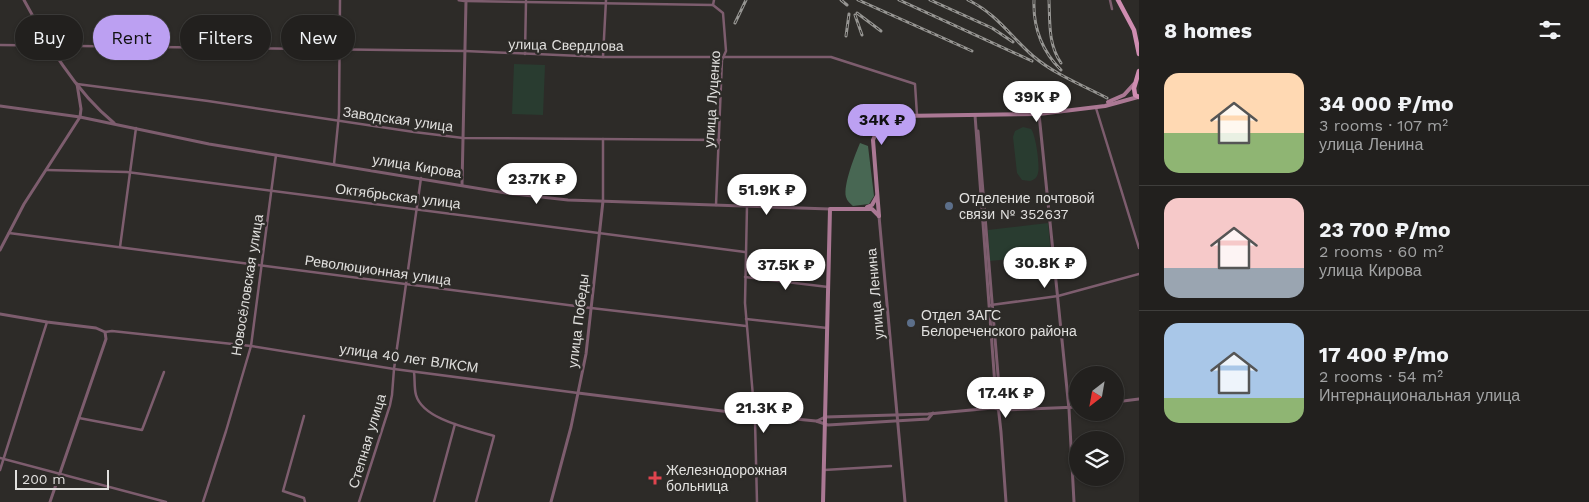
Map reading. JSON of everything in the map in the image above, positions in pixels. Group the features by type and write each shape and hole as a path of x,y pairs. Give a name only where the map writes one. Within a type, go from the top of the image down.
{"main road":[{"path":"1118,0 1134,30 1139,54"},
{"path":"1096,106 1105,106 1138,97 1133,90 1139,72"},
{"path":"1096,106 1124,95 1137,80"},
{"name":"улица Ленина","path":"879,216 872,146 875,135 885,122 892,118 1039,114 1096,106"},
{"path":"865,208 872,205 877,194"},
{"path":"865,208 872,209 879,216"},
{"name":"улица Кирова","path":"830,209 865,208"},
{"path":"823,502 830,209"}],"street":[{"path":"24,0 32,15"},
{"path":"340,0 340,15"},
{"path":"459,0 713,5 714,0"},
{"path":"1110,0 1112,9"},
{"path":"462,185 466,1"},
{"path":"525,54 526,1"},
{"path":"603,56 606,2"},
{"name":"улица Луценко","path":"713,5 722,13 726,36 716,205"},
{"name":"улица Свердлова","path":"0,45 15,45"},
{"name":"улица Свердлова","path":"83,46 281,48"},
{"name":"улица Свердлова","path":"355,49 603,56 831,57 915,84 917,116"},
{"path":"59,60 101,112 114,123"},
{"path":"334,164 338,120 339,60"},
{"path":"0,250 24,204 80,117 81,109 77,84"},
{"name":"Заводская улица","path":"77,84 463,138 720,140"},
{"name":"улица Кирова","path":"0,106 114,123 209,144 541,197 830,209"},
{"path":"1096,106 1139,248"},
{"path":"1039,114 1069,409"},
{"path":"976,115 991,305 996,399 999,410 1006,502"},
{"path":"120,247 136,128"},
{"name":"улица Победы","path":"551,502 586,354 603,201 603,138"},
{"name":"Новосёловская улица","path":"203,502 226,431 250,346 276,155"},
{"name":"Октябрьская улица","path":"47,170 130,173 416,208 745,252"},
{"name":"Степная улица","path":"359,502 390,405 420,178"},
{"path":"747,206 745,252 746,326 754,415 757,502"},
{"name":"улица Ленина","path":"879,216 905,502"},
{"name":"Революционная улица","path":"8,233 591,308 746,326"},
{"path":"991,305 1058,296 1139,274"},
{"path":"745,277 828,288"},
{"name":"улица 40 лет ВЛКСМ","path":"0,314 96,328 106,332 112,330 250,346 414,372 754,415 816,421 825,424 898,422 928,419 933,413"},
{"path":"746,319 828,328"},
{"path":"0,470 47,322"},
{"path":"50,502 106,339 106,332"},
{"path":"79,418 142,430 164,372"},
{"path":"414,372 416,395 426,411 455,424 494,436 476,502"},
{"path":"1124,401 1139,399"},
{"name":"улица 40 лет ВЛКСМ","path":"816,421 825,417 933,413 993,408 999,410 1069,409"},
{"path":"304,416 283,491 304,498 305,502"},
{"path":"1070,421 1074,502"},
{"path":"434,502 455,424"},
{"path":"2,459 166,502"},
{"path":"824,470 891,466"}],"green space":[{"path":"514,64 545,65 543,115 512,114"},
{"path":"1023,127 1031,129 1033,132 1037,151 1038,173 1030,181 1022,180 1017,173 1013,137 1015,131"},
{"path":"860,143 868,146 874,196 869,204 853,206 846,197 846,185"},
{"path":"1048,223 1051,255 990,261 988,230"}],"railway":[{"path":"735,23 746,0"},
{"path":"841,0 847,5"},
{"path":"858,0 972,51"},
{"path":"899,0 1032,61"},
{"path":"930,0 992,28 1013,42"},
{"path":"968,0 987,12 1041,62 1059,74 1107,98"},
{"path":"1034,0 1035,20 1043,46 1061,70"},
{"path":"1049,0 1052,41 1061,63"},
{"path":"857,13 881,31"},
{"path":"846,36 849,14"},
{"path":"855,15 862,35"}],"place":[{"name":"Отделение почтовой связи № 352637","path":"949,206"},
{"name":"Отдел ЗАГС Белореченского района","path":"911,323"},
{"name":"Железнодорожная больница","path":"655,478"}]}
